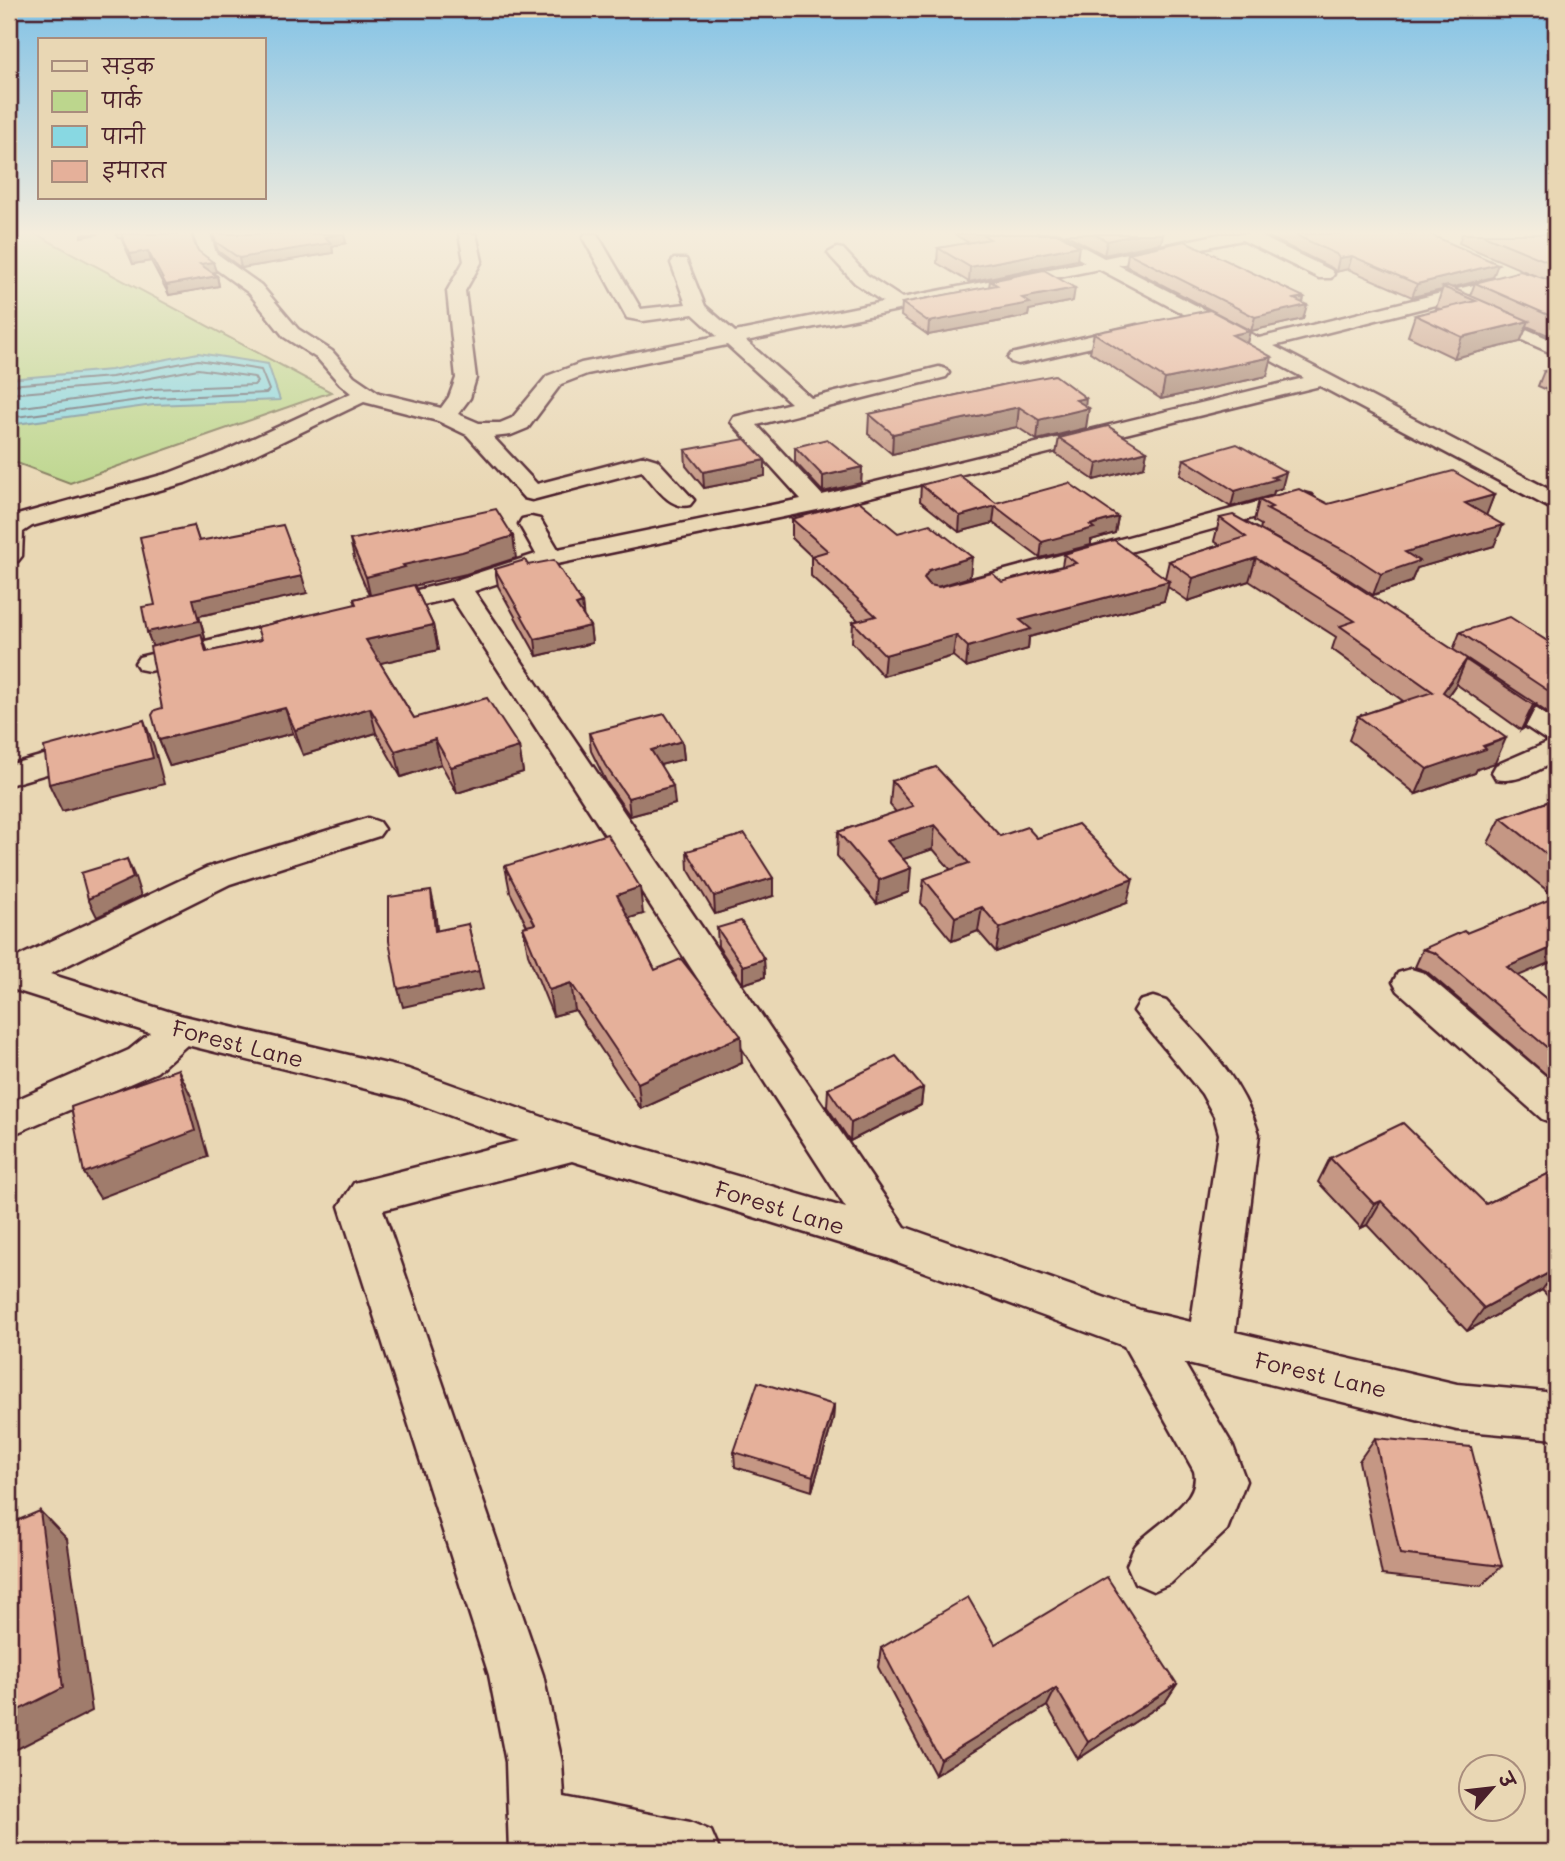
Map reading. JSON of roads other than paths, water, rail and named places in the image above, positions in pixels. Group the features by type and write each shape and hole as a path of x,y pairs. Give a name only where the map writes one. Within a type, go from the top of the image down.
{"street":[{"path":"281,321 291,333 324,355 347,380 365,394 385,402 446,416 475,430 532,493 644,463 682,500"},
{"path":"446,416 459,398 466,378 459,321"},
{"path":"712,321 807,406"},
{"path":"475,430 503,430 517,425 550,384 572,372 821,321"},
{"path":"1018,358 1186,321"},
{"path":"1209,321 1556,502"},
{"path":"1256,345 1352,321"},
{"path":"1494,321 1556,349"},
{"path":"817,503 741,423 939,373"},
{"path":"351,614 459,588 551,558 817,503 1321,380"},
{"path":"9,556 11,529 23,521 177,478 231,457 365,394"},
{"path":"1464,475 1490,468"},
{"path":"938,597 1292,500 1327,506"},
{"path":"1219,520 1253,539"},
{"path":"531,524 551,558"},
{"path":"459,588 890,1240"},
{"path":"149,663 324,620"},
{"path":"1466,674 1556,735"},
{"path":"9,775 122,741"},
{"path":"1507,772 1556,750"},
{"path":"11,975 218,876 368,829"},
{"name":"Forest Lane","path":"11,975 180,1029 408,1084 572,1144 890,1240 1140,1331 1458,1407 1556,1416"},
{"path":"1411,982 1556,1108"},
{"path":"1153,1011 1205,1069 1225,1096 1239,1134 1210,1347"},
{"path":"9,1120 58,1096 143,1062 180,1029"},
{"path":"572,1144 369,1196 360,1206 516,1675 534,1762 538,1836 690,1852"},
{"path":"1140,1331 1216,1463 1221,1481 1209,1512 1153,1565"}],"water":[{"path":"198,353 268,364 280,400 153,405 9,425 9,379 111,370"}]}
